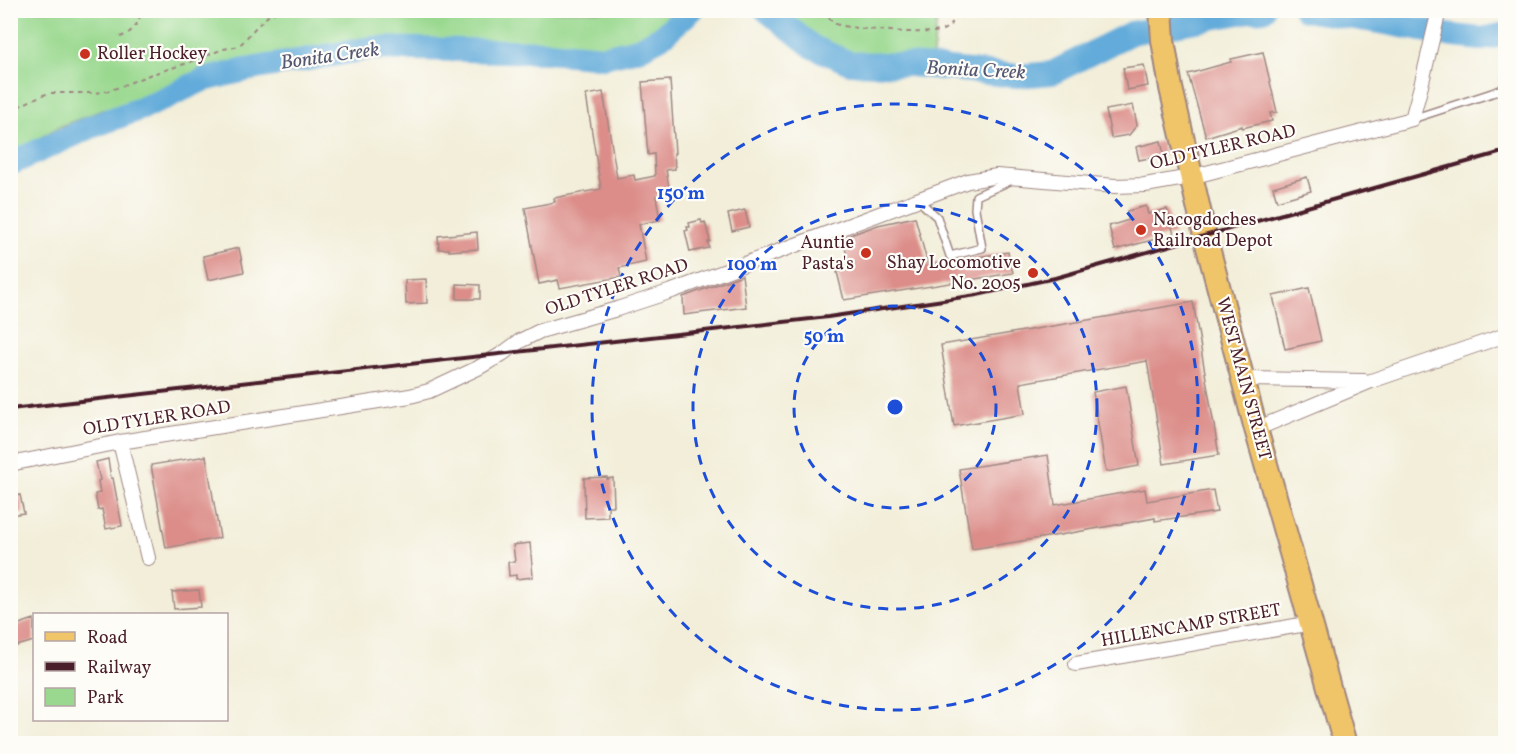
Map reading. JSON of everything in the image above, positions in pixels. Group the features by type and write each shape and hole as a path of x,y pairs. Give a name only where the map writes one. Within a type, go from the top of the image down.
{"main road":[{"name":"WEST MAIN STREET","path":"1161,10 1165,51 1191,177 1256,429 1345,744"}],"street":[{"path":"1412,119 1438,12"},
{"name":"OLD TYLER ROAD","path":"10,464 120,442 420,394 477,368 529,336 672,291 968,181 998,176 1115,186 1145,185 1191,177 1412,119"},
{"path":"1256,429 1371,381 1506,335"},
{"path":"1243,379 1371,381"},
{"path":"120,442 148,558"},
{"name":"HILLENCAMP STREET","path":"1076,664 1311,623"}],"lane":[{"path":"1412,119 1506,87"},
{"path":"917,199 937,217 950,256 982,248 975,209 976,196 1018,177"}],"path":[{"path":"120,37 135,27 141,10"},
{"path":"10,111 50,93 109,91 223,49 235,47 242,44 268,16 280,10"},
{"path":"823,10 837,25 924,33 939,32 949,26 958,10"}],"green space":[{"path":"10,11 684,11 659,32 637,43 603,50 371,42 266,62 198,77 148,100 100,111 59,127 11,155"},
{"path":"771,11 938,11 932,62 849,61 814,45"}],"building":[{"path":"1263,52 1277,112 1270,113 1272,121 1242,128 1242,126 1206,137 1188,74 1231,62 1231,59"},
{"path":"1144,65 1148,86 1127,90 1123,68"},
{"path":"670,80 675,169 666,170 670,193 656,196 660,220 639,224 646,262 619,268 621,277 560,288 558,280 539,284 525,208 555,202 554,198 601,189 586,95 603,92 617,178 634,175 635,180 655,176 654,154 648,155 642,82"},
{"path":"1133,105 1137,125 1129,135 1111,138 1106,110"},
{"path":"1161,141 1164,155 1139,160 1136,147"},
{"path":"1307,177 1311,191 1277,201 1273,187"},
{"name":"Nacogdoches Railroad Depot","path":"1146,206 1148,214 1167,209 1174,234 1115,250 1109,226 1129,220 1127,211"},
{"path":"745,210 749,227 732,231 728,214"},
{"path":"915,217 928,265 1008,252 1013,273 844,300 837,272 851,268 842,238 878,225"},
{"path":"701,220 702,223 705,222 710,241 708,242 709,248 690,252 685,231 688,230 687,227 690,227 689,223"},
{"path":"477,232 478,249 449,251 449,249 439,249 438,236"},
{"path":"239,248 244,272 208,280 203,256"},
{"path":"742,275 746,307 684,315 683,297"},
{"path":"426,279 427,303 406,304 405,280"},
{"path":"457,284 480,285 480,299 457,299"},
{"path":"1309,288 1321,341 1285,349 1273,296"},
{"path":"1193,302 1219,455 1164,464 1147,361 1020,383 1025,414 954,426 941,345"},
{"path":"1126,386 1139,466 1106,472 1093,392"},
{"path":"1048,455 1055,505 1145,489 1147,501 1213,490 1217,512 1155,521 1155,518 972,549 959,469"},
{"path":"206,456 220,538 166,548 151,465"},
{"path":"108,459 122,526 106,529 102,509 98,510 95,494 100,493 96,462"},
{"path":"607,477 607,479 613,478 614,506 608,506 608,517 585,518 584,478"},
{"path":"20,495 24,513 10,515 10,497"},
{"path":"530,543 533,577 516,579 516,575 509,576 508,562 515,562 513,545"},
{"path":"199,590 201,607 174,609 172,592"},
{"path":"33,619 33,641 13,647 10,640 10,627"}],"waterway":[{"name":"Bonita Creek","path":"10,164 91,127 148,106 203,80 245,70 372,48 548,52 603,57 638,49 661,37 692,10"},
{"name":"Bonita Creek","path":"766,10 813,47 850,63 911,65 1017,76 1052,73 1131,33 1263,10"},
{"name":"Bonita Creek","path":"1305,10 1453,36 1482,39 1506,34"}],"railway":[{"path":"10,409 828,317 977,295 1055,278 1506,151"}],"place":[{"name":"Roller Hockey","path":"85,54"},
{"name":"Nacogdoches Railroad Depot","path":"1141,230"},
{"name":"Auntie Pasta's","path":"866,253"},
{"name":"Shay Locomotive No. 2005","path":"1033,273"}]}
